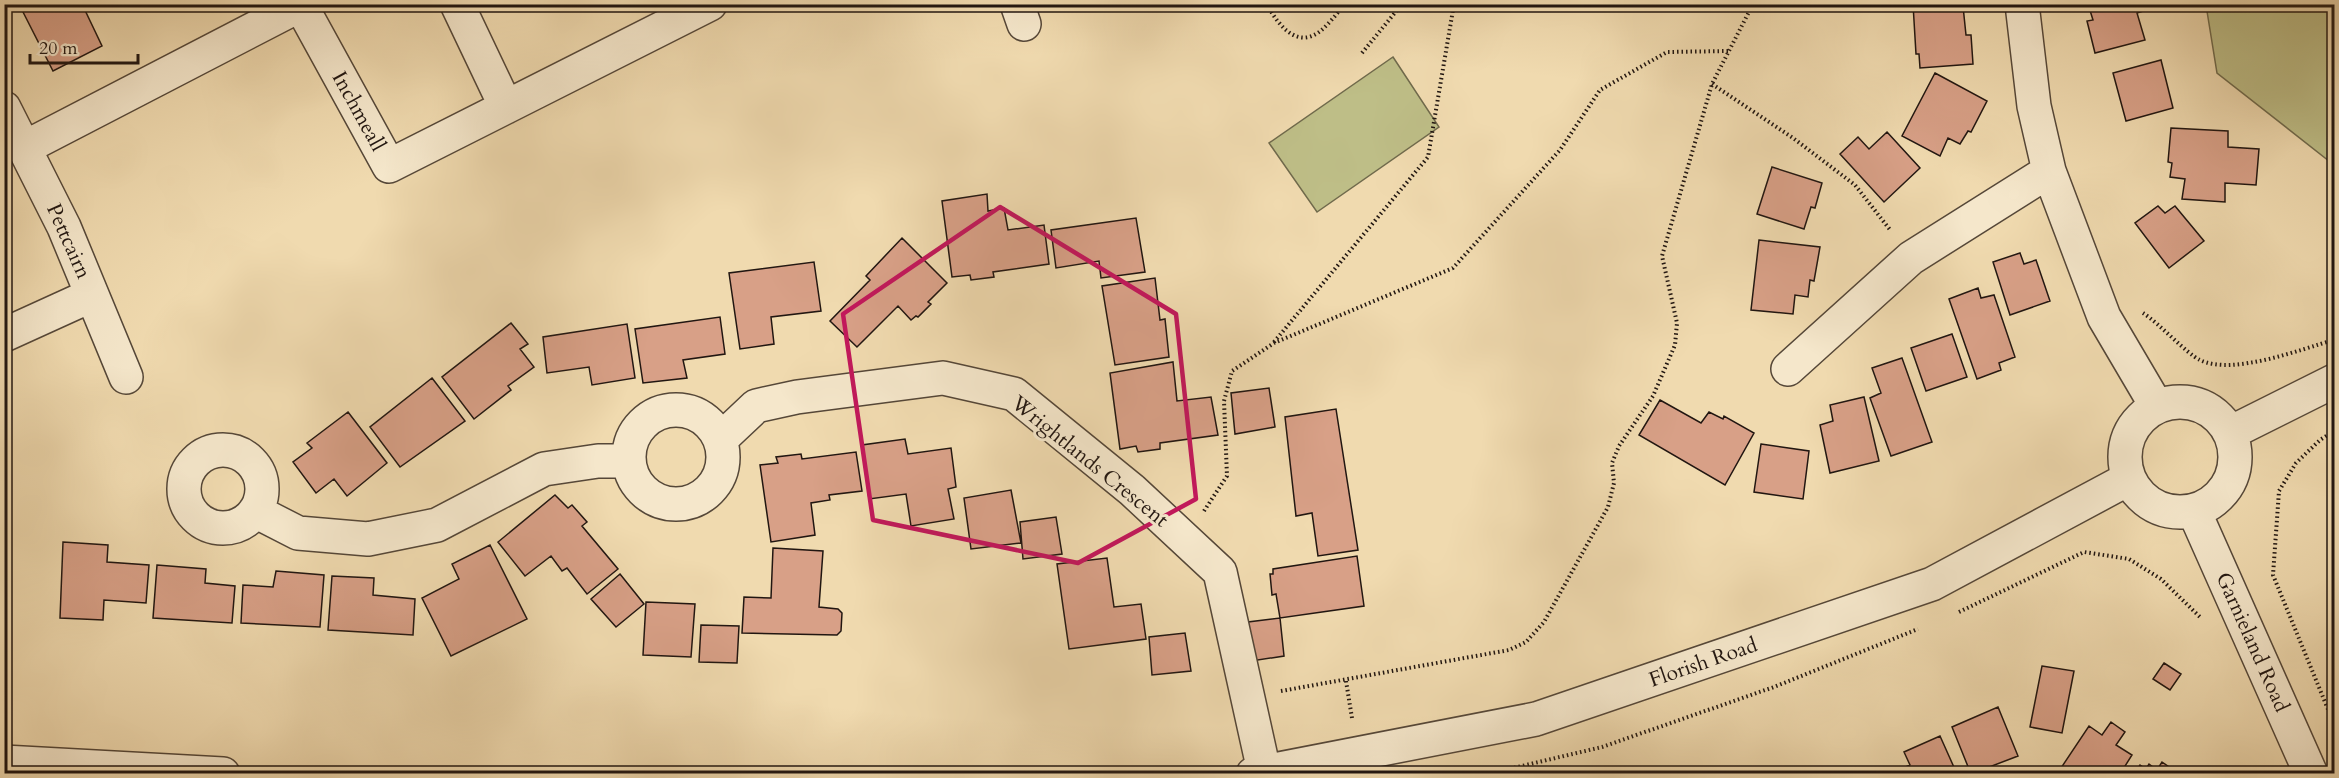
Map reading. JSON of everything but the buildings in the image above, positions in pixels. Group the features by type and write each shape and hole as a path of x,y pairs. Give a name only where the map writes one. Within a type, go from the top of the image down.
{"street":[{"path":"457,4 506,107"},
{"name":"Inchmeall","path":"300,5 389,166 710,4"},
{"path":"2022,4 2034,106 2049,171 2104,317 2157,406"},
{"path":"24,148 300,5"},
{"name":"Pettcairn","path":"4,108 64,226 126,377"},
{"path":"1788,369 1911,258 2049,171"},
{"path":"4,335 92,295"},
{"name":"Wrightlands Crescent","path":"720,440 756,406 797,397 943,378 1014,394 1132,490 1220,572 1248,697 1258,772"},
{"path":"2230,433 2334,381"},
{"path":"2173,402 2191,402 2207,408 2220,419 2230,433 2235,449 2235,465 2230,480 2221,494 2194,511 2178,513 2163,510 2148,503 2137,493 2128,479 2124,462 2128,437 2143,416 2157,406 2173,402"},
{"path":"672,409 694,414 713,427 720,440 723,456 721,472 713,486 701,497 686,503 670,504 648,495 632,477 628,461 629,446 635,432 645,420 657,412 672,409"},
{"path":"255,512 298,533 368,539 437,525 544,469 598,461 628,461"},
{"name":"Florish Road","path":"1258,772 1547,715 1932,584 2128,479"},
{"name":"Garnieland Road","path":"2194,511 2311,774"},
{"path":"4,762 223,774"}],"path":[{"path":"1267,4 1278,24 1299,38 1315,35 1345,4"},
{"path":"1362,53 1402,4"},
{"path":"1274,343 1428,157 1454,4"},
{"path":"1248,697 1509,650 1526,642 1544,622 1608,507 1614,483 1612,463 1619,446 1653,396 1675,345 1677,323 1662,256 1712,84 1753,4"},
{"path":"1180,536 1204,510 1227,476 1224,401 1232,371 1274,343 1453,268 1560,150 1600,90 1667,52 1729,51"},
{"path":"1712,84 1793,138 1855,185 1870,201 1911,258"},
{"path":"2097,299 2115,294 2160,323 2199,360 2208,362 2226,365 2271,358 2334,340"},
{"path":"2334,431 2320,440 2296,463 2279,491 2273,575 2334,724"},
{"path":"1953,615 2084,552 2129,559 2160,579 2205,621"},
{"path":"1488,774 1602,747 1774,687 1921,628"}],"highlighted area":[{"path":"1000,207 1176,314 1196,499 1078,563 873,520 843,314"}],"green space":[{"path":"2206,5 2334,5 2334,165 2217,73"},
{"path":"1393,57 1439,127 1317,212 1269,143"}]}
